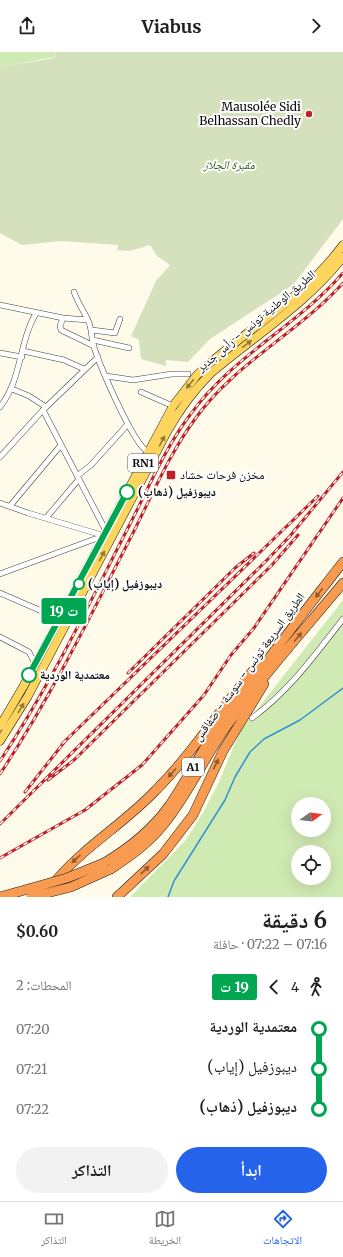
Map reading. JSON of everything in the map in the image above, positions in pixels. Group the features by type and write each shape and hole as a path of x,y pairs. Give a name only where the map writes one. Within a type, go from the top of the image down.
{"highway":[{"name":"الطريق السريعة تونس - سوسة - صفاقس","path":"0,897 67,878 104,863 137,841 159,819 210,740 250,686 268,657 343,562"},
{"name":"الطريق السريعة تونس - سوسة - صفاقس","path":"31,897 71,887 112,869 141,848 164,825 176,809 228,724 343,583"},
{"path":"46,897 51,886 65,869 156,791 181,763 242,682 259,663 268,657"},
{"path":"117,897 162,854 194,815 223,750 256,699 273,667"}],"main road":[{"name":"الطريق الوطنية تونس - رأس جدير","path":"3,724 107,535 148,452 173,406 197,375 291,299 327,267 343,246"},
{"name":"الطريق الوطنية تونس - رأس جدير","path":"0,741 3,724 60,619 168,430 199,385 231,356 305,298 330,273 343,257"}],"street":[{"path":"74,292 92,330 93,343 118,405 139,445 148,452"},
{"path":"0,305 63,318 88,320"},
{"path":"0,407 3,399 12,389 22,357 26,335 36,313"},
{"path":"63,318 60,326 61,330 93,343 129,348"},
{"path":"92,330 115,333 120,320"},
{"path":"23,351 53,357 84,369"},
{"path":"0,353 22,357"},
{"path":"0,457 45,408 98,357"},
{"path":"106,376 133,380 172,374 188,374"},
{"path":"12,389 29,396 45,408 61,445 107,535"},
{"path":"141,392 173,406"},
{"path":"46,518 78,477 91,465 128,424"},
{"path":"10,506 61,445"},
{"path":"0,447 5,451"},
{"path":"0,503 107,535"},
{"path":"0,574 107,535"},
{"path":"0,593 60,619"},
{"path":"252,718 280,696 304,669 343,619"},
{"path":"0,637 29,652 35,664"}],"green space":[{"path":"0,52 56,52 55,57 0,67"},
{"name":"مقبرة الجلاز","path":"56,52 343,52 343,219 293,285 210,339 188,362 166,360 166,366 141,359 139,340 131,336 156,281 170,265 157,256 150,245 130,251 117,250 118,245 61,241 22,245 0,233 0,67 55,58"},
{"path":"343,600 343,897 130,897 185,841 203,813 219,782 240,731"}],"waterway":[{"path":"168,897 174,881 225,800 235,777 250,752 264,739 300,720 343,688"}],"railway":[{"path":"0,761 36,704 84,614 158,468 190,415 206,394 225,376 325,292 343,273"},
{"path":"0,774 19,745 54,685 103,593 170,459 195,419 211,399 229,381 307,317 343,283"},
{"path":"0,824 267,560 290,536 343,472"},
{"path":"62,744 318,496"},
{"path":"0,858 85,810 142,765 204,695 231,655 254,628 343,498"},
{"path":"48,780 74,760 272,565 298,535"},
{"path":"128,673 235,568 254,553"},
{"path":"25,792 66,740"}],"bus line":[{"path":"29,675 127,492"}],"place":[{"name":"Mausolée Sidi Belhassan Chedly","path":"309,114"},
{"name":"مخزن فرحات حشاد","path":"171,475"},
{"name":"ديبوزفيل (ذهاب)","path":"127,492"},
{"name":"ديبوزفيل (إياب)","path":"79,584"},
{"name":"معتمدية الوردية","path":"29,675"}]}
